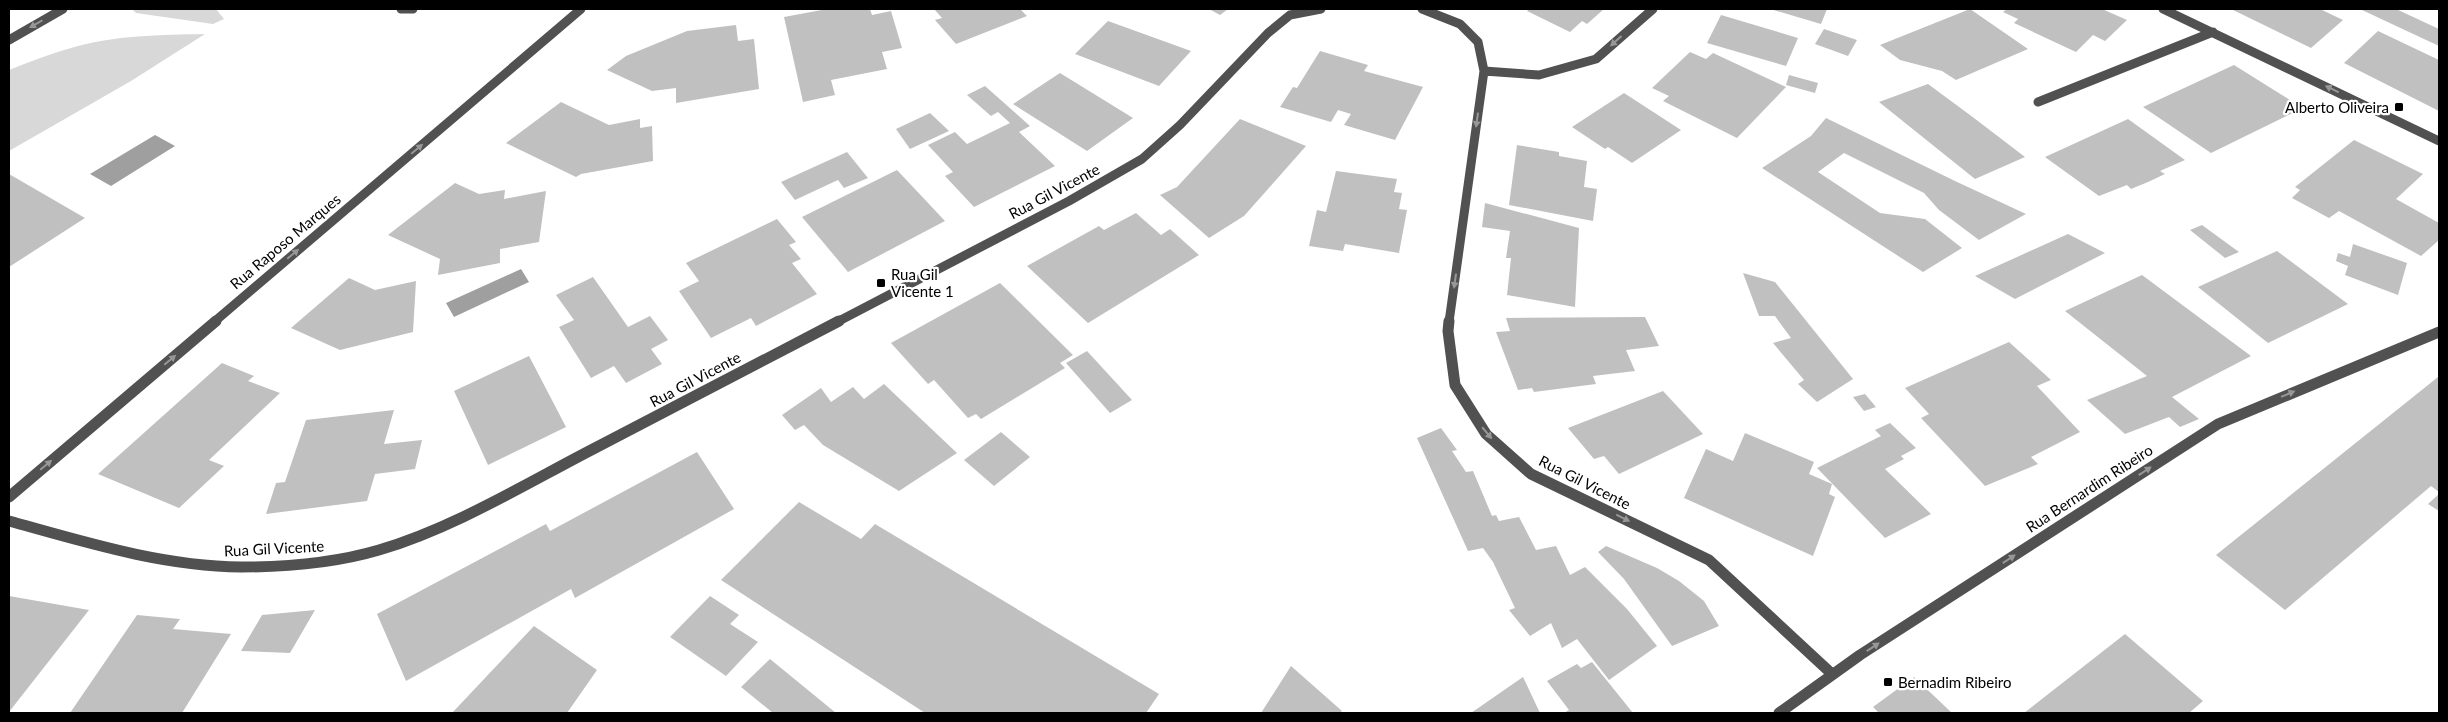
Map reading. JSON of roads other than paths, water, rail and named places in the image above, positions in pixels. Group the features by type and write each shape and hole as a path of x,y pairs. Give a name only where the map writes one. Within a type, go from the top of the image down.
{"street":[{"path":"9,40 63,9"},
{"path":"400,9 413,9"},
{"name":"Rua Raposo Marques","path":"9,497 582,9"},
{"name":"Rua Gil Vicente","path":"9,521 146,557 210,566 278,565 330,561 405,541 510,492 1069,201 1142,159 1180,125 1262,39 1290,15 1321,9"},
{"name":"Rua Gil Vicente","path":"1422,9 1460,24 1478,42 1484,71 1448,331 1455,385 1486,434 1531,474 1708,560 1832,674"},
{"path":"1484,71 1540,75 1596,58 1653,9"},
{"path":"2163,9 2439,141"},
{"path":"2038,102 2213,32"},
{"name":"Rua Bernardim Ribeiro","path":"1779,713 1832,674 2218,424 2439,332"}],"place":[{"name":"Alberto Oliveira","path":"2399,107"},
{"name":"Rua Gil Vicente 1","path":"881,283"},
{"name":"Bernadim Ribeiro","path":"1888,682"}]}
